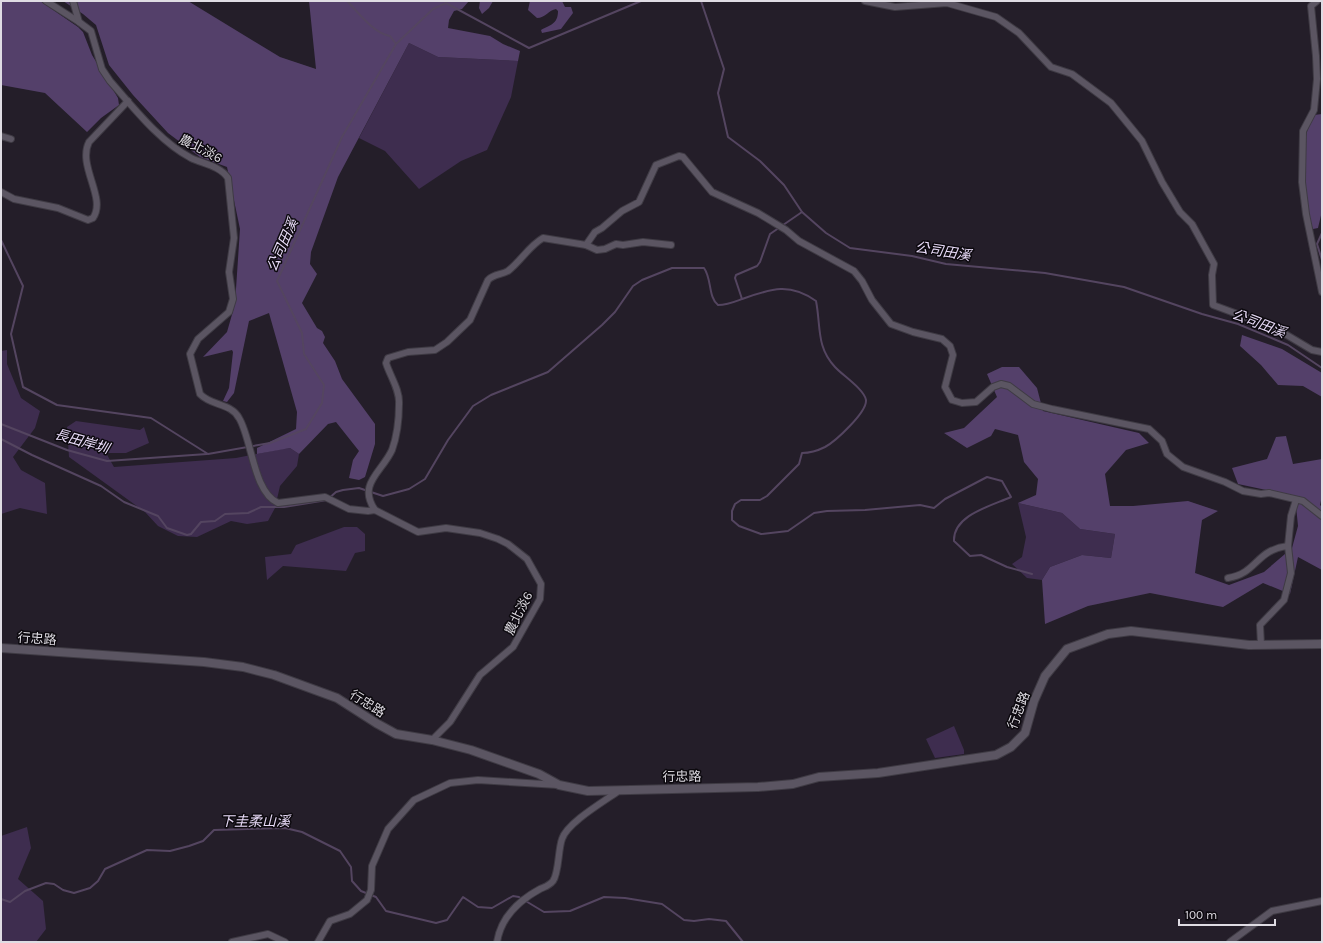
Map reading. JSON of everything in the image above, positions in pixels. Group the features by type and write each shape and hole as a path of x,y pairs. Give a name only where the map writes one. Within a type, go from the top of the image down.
{"street":[{"path":"46,1 79,22"},
{"path":"73,1 79,22"},
{"path":"865,1 895,8 948,3 996,18 1019,33 1051,67 1072,74 1111,103 1142,141 1162,182 1180,212 1192,224 1214,264 1212,275 1213,305 1275,328 1312,350 1322,352"},
{"path":"1318,1 1311,6 1316,56 1314,110 1303,131 1302,182 1306,214 1322,292"},
{"name":"農北淡6","path":"79,22 91,31 102,69 128,101 174,148 192,158 223,171 228,178 234,238 229,272 233,299 229,312 198,339 190,354 200,394 205,399 229,408 239,417 258,477 272,501 278,503 325,497 349,509 368,511 375,510 418,532 446,528 480,533 508,544 527,559 542,584 540,599 513,647 480,675 450,722 432,740"},
{"path":"1,192 14,199 58,208 88,220 93,218 97,203 89,177 85,149 88,142 128,101"},
{"path":"1,136 11,139"},
{"path":"586,245 595,232 622,211 639,202 656,165 679,156 683,157 712,192 758,213 786,230 799,241 854,271 862,281 872,300 891,324 913,332 942,339 950,346 954,355 945,387 952,400 962,403 976,402 993,387 1001,384 1009,386 1033,404 1149,429 1162,441 1167,454 1184,467 1225,482 1243,491 1261,494 1269,493 1308,504 1322,516"},
{"path":"375,510 368,495 369,487 392,450 398,421 399,395 386,363 388,358 408,352 435,350 447,342 470,320 488,280 492,276 506,272 515,265 529,248 543,238 586,245 597,250 606,249 616,244 623,245 642,242 671,245"},
{"path":"1261,645 1260,625 1284,600 1291,573 1288,546 1291,516 1296,500"},
{"path":"1228,578 1240,576 1251,569 1260,557 1275,548 1288,546"},
{"name":"行忠路","path":"1,648 204,662 243,667 274,675 337,698 396,734 432,740 470,750 539,774 559,785 588,791 617,792 658,788 758,787 793,784 819,776 878,773 996,755 1010,748 1025,733 1034,701 1045,676 1067,649 1108,634 1131,631 1249,645 1322,644"},
{"path":"318,942 330,921 350,914 367,900 371,890 372,866 388,829 414,800 450,783 478,780 559,785"},
{"path":"497,942 504,920 511,909 539,890 548,886 554,880 562,838 572,826 617,792"},
{"path":"1230,942 1272,911 1322,901"},
{"path":"232,942 268,934 285,942"}],"shaded area":[{"path":"1,1 40,1 78,27 83,32 92,55 118,98 119,105 101,118 87,132 45,93 1,85"},
{"path":"63,1 188,1 280,57 316,69 309,1 469,1 462,9 454,11 449,20 448,28 490,36 503,44 520,51 518,61 438,57 409,43 338,177 311,252 310,264 317,274 302,303 317,328 322,331 325,337 323,343 335,361 342,379 375,424 375,444 365,477 359,480 349,478 353,460 359,451 336,422 328,424 299,454 290,448 257,454 257,448 296,429 297,412 269,313 249,321 234,393 227,402 223,401 229,388 233,352 232,350 203,357 227,332 235,304 240,229 227,167 200,157 168,133 133,95 109,65 96,25 83,14"},
{"path":"480,1 493,1 489,8 482,14 479,8"},
{"path":"530,1 562,1 565,7 571,7 573,13 561,29 542,33 541,30 557,19 558,11 556,9 540,18 537,18 528,10"},
{"path":"409,43 438,57 518,61 511,97 487,150 461,161 419,189 385,151 359,138"},
{"path":"1322,114 1322,211 1318,228 1313,229 1305,195 1303,167 1304,154 1308,130 1314,115"},
{"path":"1242,335 1282,349 1322,373 1322,397 1303,386 1278,385 1261,365 1240,346"},
{"path":"7,350 7,364 21,398 40,411 35,428 13,457 21,470 45,483 47,514 20,508 1,514 1,351"},
{"path":"1002,367 1019,367 1037,388 1043,411 1139,433 1149,443 1126,450 1105,474 1110,506 1133,506 1188,501 1218,511 1202,520 1195,573 1229,585 1264,572 1292,548 1298,526 1295,496 1238,484 1232,468 1267,459 1276,437 1286,436 1293,464 1322,459 1322,496 1320,505 1322,507 1322,570 1298,557 1290,594 1263,583 1223,607 1150,593 1088,606 1045,624 1042,580 1050,567 1082,555 1111,558 1115,534 1080,529 1062,513 1018,503 1036,495 1038,479 1024,462 1018,435 995,429 991,436 967,448 944,433 964,428 997,397 987,374"},
{"path":"76,421 140,430 144,427 149,443 126,453 106,453 114,467 236,458 290,448 299,454 297,466 280,486 275,508 268,521 247,524 231,521 197,537 178,536 158,526 145,512 69,457 67,427"},
{"path":"1018,503 1062,513 1080,529 1115,534 1111,558 1082,555 1050,567 1042,580 1027,578 1012,564 1022,557 1026,537"},
{"path":"344,527 357,527 365,534 365,551 355,553 346,571 283,566 267,580 265,557 291,554 296,545"},
{"path":"954,726 964,750 964,754 935,758 926,739"},
{"path":"27,827 31,848 18,879 43,901 46,929 36,942 1,942 1,836"}],"waterway":[{"path":"347,1 372,27 390,36 396,44"},
{"name":"公司田溪","path":"1,240 23,286 11,334 23,387 57,405 151,418 208,454 270,443 306,429 322,403 324,385 304,354 302,333 277,281 342,137 396,44 433,9 446,3 529,48 641,1"},
{"name":"公司田溪","path":"701,1 724,69 718,93 728,137 760,161 784,185 802,212 826,233 850,248 912,256 946,264 1045,273 1124,287 1202,314 1238,324 1288,345 1322,368"},
{"path":"742,299 735,278 736,275 757,266 760,262 770,234 802,212"},
{"name":"公司田溪","path":"1322,233 1317,244 1322,260"},
{"path":"1,439 32,455 101,486 124,502 158,516 167,528 187,535 191,534 201,522 215,521 225,514 248,513 261,507 284,507 327,500 336,492 343,490 359,488 383,496 409,489 425,479 448,440 473,406 491,395 548,372 615,312 633,286 642,280 672,268 704,268 708,277 711,293 718,305 727,304 762,292 780,289 797,291 816,301 820,336 825,352 835,367 861,391 866,400 862,412 843,433 830,444 819,450 802,453 799,464 767,496 760,500 741,500 735,504 732,511 732,520 739,526 761,534 788,531 814,513 827,511 865,510 920,505 934,508 945,499 987,477 1002,481 1011,497 984,508 966,518 955,532 954,541 970,556 981,555 1007,567 1032,574"},
{"name":"長田岸圳","path":"1,424 67,450 107,461 207,454"},
{"name":"下圭柔山溪","path":"1,899 10,902 25,891 46,883 54,884 63,890 74,893 90,888 98,881 105,869 147,850 170,851 203,841 214,830 285,828 302,832 340,851 351,867 352,881 361,891 376,897 386,911 436,923 447,920 463,897 478,907 492,908 513,896 519,897 544,912 570,911 604,897 625,898 662,904 684,920 694,921 709,919 726,921 743,942"}]}
